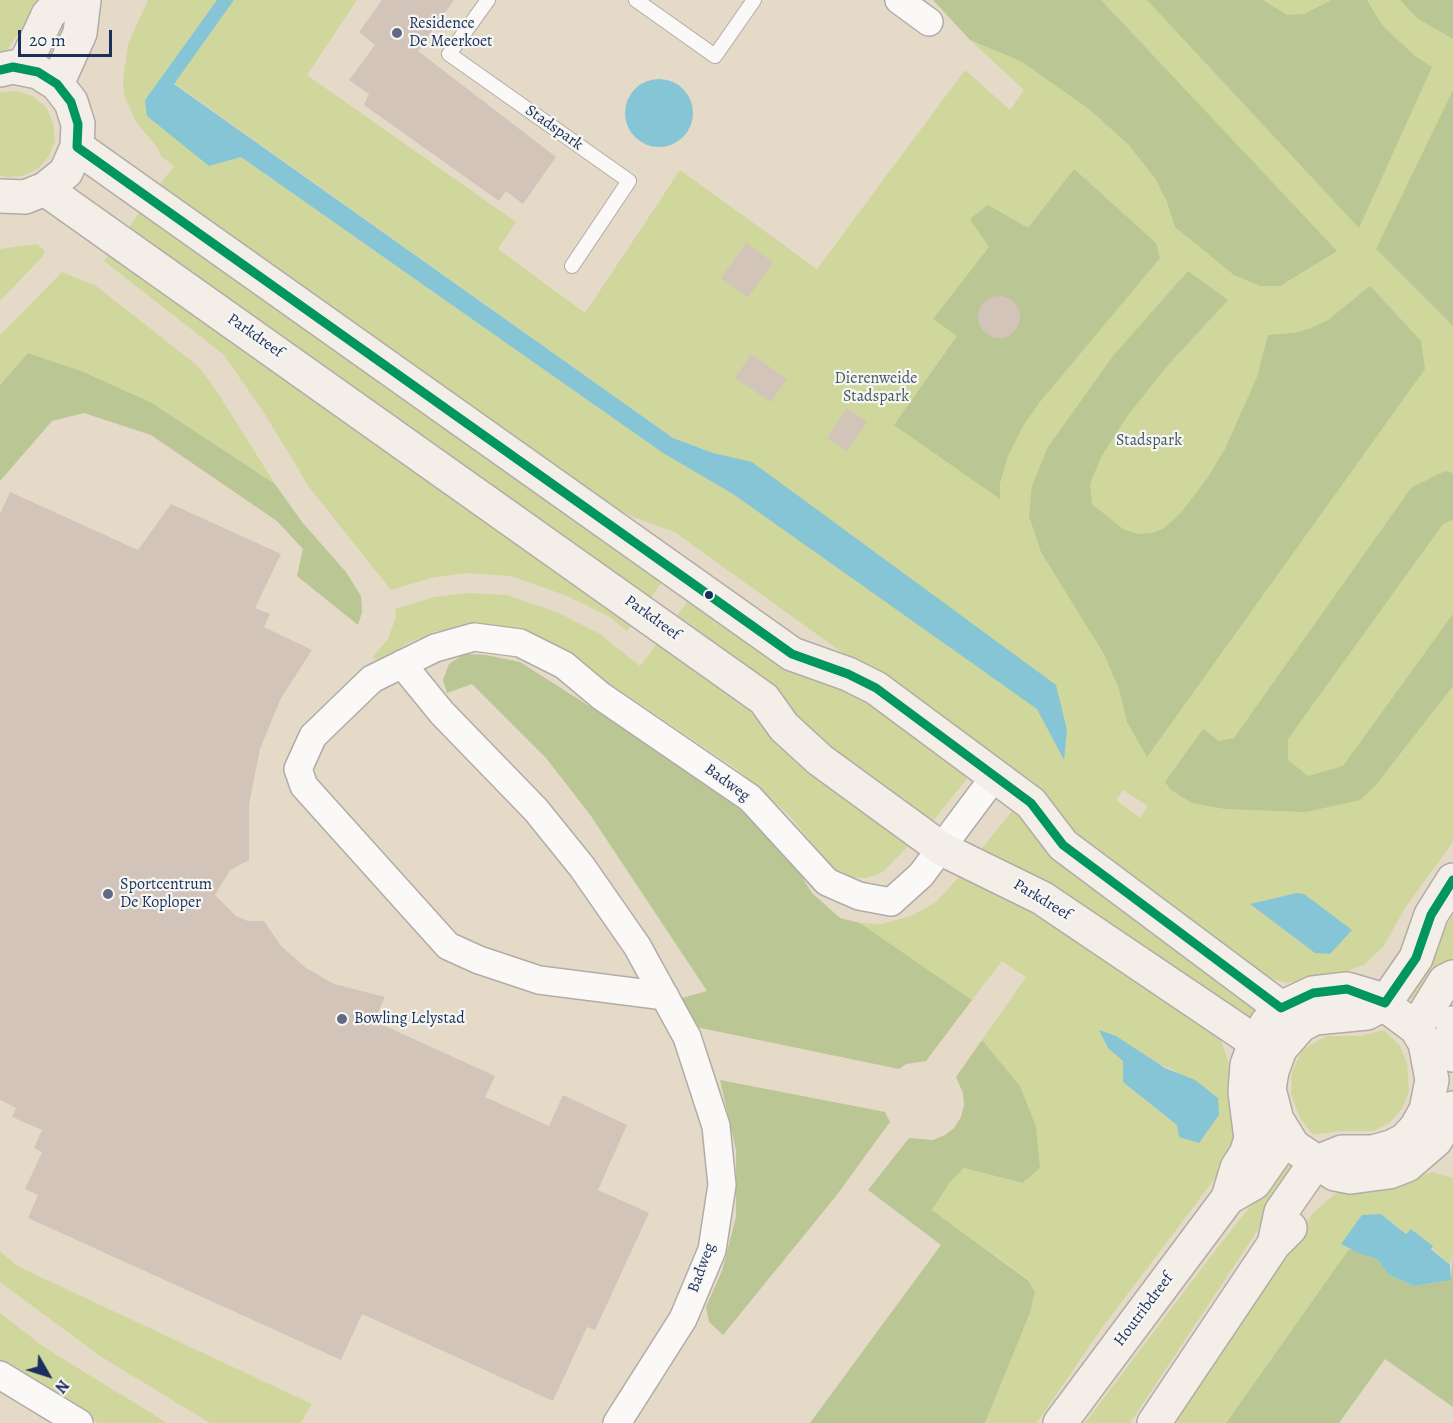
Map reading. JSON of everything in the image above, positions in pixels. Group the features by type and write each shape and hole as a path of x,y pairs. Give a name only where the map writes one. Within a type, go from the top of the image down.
{"street":[{"path":"0,196 25,197 45,189 66,172 77,147 78,124 71,102 57,84 38,72 12,69 48,15 62,0"},
{"path":"57,84 80,33 84,0"},
{"path":"899,0 929,22"},
{"path":"77,147 792,654 848,674 876,688 1031,803 1063,845 1281,1008"},
{"name":"Parkdreef","path":"45,189 764,699 784,727 820,760 942,849 1042,898 1265,1053"},
{"name":"Badweg","path":"665,996 539,980 479,960 448,946 304,786 298,769 313,736 372,679 435,648 474,637 520,643 564,665 601,696 750,798 827,882 859,896 891,902 921,875 995,776"},
{"name":"Badweg","path":"402,664 442,713 536,810 582,867 637,946 687,1037 716,1126 723,1185 712,1250 683,1319 617,1423"},
{"path":"1265,1053 1280,1049 1300,1025 1316,1018 1367,1013 1374,998 1416,958 1431,915 1453,880"},
{"path":"1416,1028 1445,981 1453,977"},
{"path":"1347,989 1374,998 1416,1028 1425,1044 1447,1106 1445,1127 1440,1156 1389,1172 1351,1177 1325,1168 1293,1146 1286,1137 1277,1120 1269,1089 1265,1053 1281,1008 1313,993 1347,989"},
{"name":"Houtribdreef","path":"1060,1423 1228,1198 1237,1168 1246,1154 1251,1139 1245,1092 1247,1065 1265,1053"},
{"path":"1154,1423 1274,1244 1281,1212 1325,1168 1329,1155 1373,1152 1405,1140 1416,1128 1447,1106"},
{"name":"Houtribdreef","path":"1228,1198 1254,1183 1286,1137"},
{"path":"0,1375 79,1423"}],"lane":[{"name":"Stadspark","path":"488,0 449,54 629,181 572,266"},
{"path":"636,0 715,56 754,0"}],"green space":[{"path":"0,0 42,0 0,60"},
{"name":"Stadspark","path":"148,0 217,0 145,100 209,166 241,157 663,453 735,495 756,465 713,453 673,438 174,83 234,0 357,0 307,75 516,222 498,249 585,313 680,170 817,269 965,70 1010,110 1024,90 970,40 1022,62 1036,72 1023,0 1453,0 1453,842 1405,908 1384,946 1364,965 1329,977 1288,983 1254,974 1106,865 1030,787 675,532 633,517 594,497 154,192 174,166 161,156 157,147 136,122 124,95 123,80 128,44","holes":["1123,790 1148,806 1140,818 1116,800"]},
{"path":"933,0 1101,0 1337,251 1280,286 1260,286 1234,275 1175,227 1167,202 1155,178 1128,144 1089,109 1022,62 970,40"},
{"path":"1147,0 1263,0 1287,15 1304,14 1331,0 1367,0 1382,25 1415,56 1432,67 1359,228"},
{"path":"1400,0 1453,0 1453,39 1417,18"},
{"path":"1453,90 1453,326 1376,249"},
{"path":"17,91 33,96 46,107 53,123 55,140 49,156 38,169 22,176 6,177 0,175 0,92"},
{"path":"1074,169 1156,243 1160,258 1039,403 1023,426 1008,456 1000,483 1000,499 894,425 957,336 933,319 989,247 970,219 988,205 1028,228"},
{"path":"143,207 667,575 646,604 125,233"},
{"path":"37,244 45,251 42,257 0,301 0,249"},
{"path":"113,249 634,621 627,631 610,617 567,596 511,576 465,573 431,578 391,590 309,487 263,411 223,354 104,261"},
{"path":"1188,271 1228,300 1168,365 1128,415 1101,457 1090,484 1092,504 1123,529 1138,534 1163,529 1180,514 1206,480 1225,449 1257,377 1268,335 1294,333 1328,320 1370,286 1421,341 1425,369 1147,757 1127,722 1119,689 1104,654 1041,552 1029,516 1032,486 1048,447 1113,356"},
{"path":"62,272 96,286 198,366 212,384 275,484 152,403 28,353 0,385 0,335"},
{"path":"28,353 81,371 152,403 275,484 302,522 346,572 361,596 362,612 358,625 297,576 303,549 277,521 151,435 84,413 52,421 0,481 0,385"},
{"path":"1445,471 1453,473 1453,520 1443,524 1288,739 1288,760 1308,776 1343,766 1453,614 1453,686 1375,786 1360,800 1306,812 1225,809 1192,803 1171,790 1165,782 1203,729 1219,741 1234,738 1411,488"},
{"path":"466,593 507,595 559,613 600,634 640,666 660,640 741,700 781,740 911,843 883,872 867,878 845,878 828,862 788,814 738,770 584,666 483,628 437,631 405,644 388,658 386,671 373,657 388,639 396,616 395,609 435,597"},
{"path":"693,594 851,688 970,775 933,821 895,805 672,622"},
{"path":"464,654 486,655 520,662 710,783 785,850 812,893 840,918 860,923 972,1000 926,1061 906,1064 899,1069 696,1027 682,998 707,991 591,816 546,758 472,684 447,693 443,680 449,664"},
{"path":"1016,806 1255,1006 1256,1012 1246,1019 979,852"},
{"path":"959,877 1019,901 1220,1037 1231,1070 1238,1125 1228,1161 1099,1332 1037,1423 985,1423 1030,1313 1035,1292 1029,1280 932,1210 950,1182 964,1168 1021,1183 1020,1086 982,1040 1026,977 1002,961 972,1000 860,923 881,924 911,916 936,902","holes":["1146,1058 1177,1072 1177,1125 1124,1082 1123,1061"]},
{"path":"1453,915 1453,957 1414,1002 1405,994"},
{"path":"1384,1030 1400,1046 1407,1063 1409,1091 1402,1109 1389,1123 1374,1131 1340,1131 1313,1135 1300,1118 1291,1094 1292,1072 1302,1050 1326,1036 1360,1036"},
{"path":"982,1040 1020,1086 1036,1127 1040,1168 1022,1183 964,1168 950,1182 932,1210 1029,1281 1035,1292 1030,1313 985,1423 810,1423 941,1245 868,1190 909,1138 933,1140 954,1128 961,1117 964,1105 963,1093 956,1077"},
{"path":"720,1080 885,1112 890,1122 836,1196 723,1335 709,1322 706,1307 722,1271 736,1217 736,1150"},
{"path":"1285,1163 1295,1170 1295,1174 1130,1423 1085,1423 1218,1247"},
{"path":"1432,1172 1453,1178 1453,1253 1450,1265 1412,1229 1407,1234 1381,1214 1341,1243 1349,1249 1226,1423 1175,1423 1313,1213 1336,1193 1413,1178"},
{"path":"1349,1249 1377,1259 1389,1275 1414,1286 1451,1280 1453,1253 1453,1407 1385,1359 1339,1423 1226,1423"},
{"path":"0,1251 17,1266 312,1404 301,1423 210,1423 100,1356 0,1282"},
{"path":"0,1313 44,1347 167,1423 98,1423 0,1364"}],"water":[{"path":"217,0 234,0 174,84 673,438 713,453 752,462 1056,685 1067,730 1064,760 1037,709 733,494 663,453 241,157 209,166 147,116 145,100"},
{"path":"659,79 672,82 683,89 690,100 693,113 690,126 683,137 672,144 659,147 646,144 635,137 628,126 625,113 628,100 635,89 646,82"},
{"path":"1297,893 1304,894 1352,930 1330,954 1315,953 1250,904"},
{"path":"1099,1030 1116,1036 1165,1068 1195,1080 1218,1098 1219,1115 1199,1143 1179,1137 1177,1125 1123,1082 1123,1061 1108,1048"},
{"path":"1381,1214 1406,1234 1411,1229 1433,1246 1431,1249 1450,1265 1451,1280 1414,1286 1389,1275 1377,1259 1341,1244 1362,1215"}],"building":[{"path":"382,0 454,0 418,51 556,157 523,204 506,191 499,201 364,105 369,94 349,80 375,45 359,32"},
{"path":"746,243 773,262 748,298 721,278"},
{"path":"999,296 1014,302 1020,317 1014,332 999,338 984,332 978,317 984,302"},
{"path":"751,354 787,379 771,402 735,378"},
{"path":"847,408 867,422 847,451 827,438"},
{"name":"Sportcentrum De Koploper","path":"10,492 138,550 171,504 281,554 255,608 270,614 264,627 312,650 281,698 260,749 249,804 249,860 230,870 215,895 236,916 248,921 264,921 281,946 306,968 334,984 385,997 374,1021 495,1076 485,1097 549,1126 563,1095 627,1125 598,1190 649,1213 595,1330 587,1327 553,1401 362,1314 341,1360 28,1218 38,1195 25,1189 42,1152 34,1148 42,1130 12,1117 16,1108 0,1100 0,514"}],"transit line":[{"path":"0,70 13,67 38,72 57,84 71,102 78,124 77,147 792,654 848,674 876,688 1031,803 1063,845 1281,1008 1313,993 1347,989 1385,1003 1416,958 1431,915 1453,880"}],"place":[{"name":"Residence De Meerkoet","path":"397,33"},
{"name":"Sportcentrum De Koploper","path":"108,894"},
{"name":"Bowling Lelystad","path":"342,1019"}],"park label":[{"name":"Dierenweide Stadspark","path":"876,388"}]}
